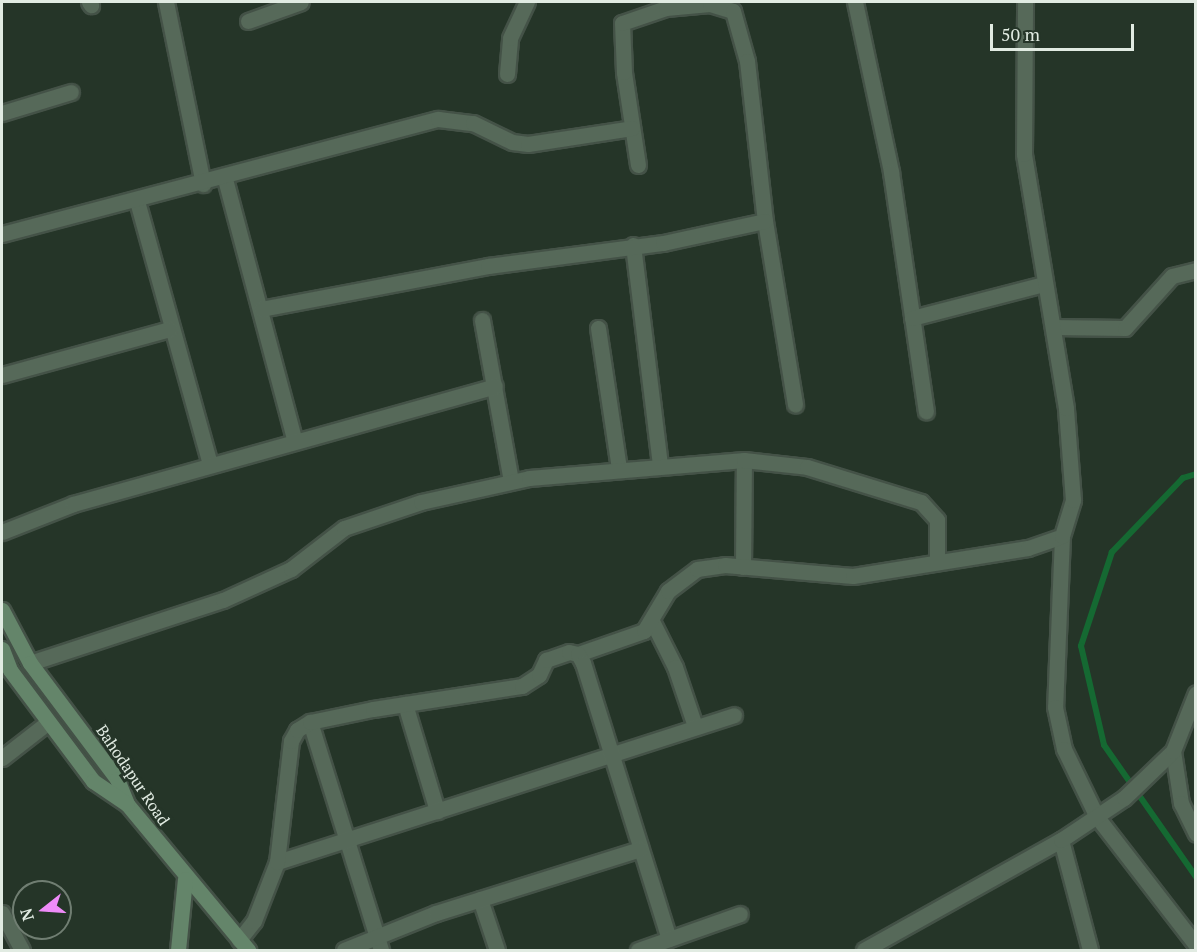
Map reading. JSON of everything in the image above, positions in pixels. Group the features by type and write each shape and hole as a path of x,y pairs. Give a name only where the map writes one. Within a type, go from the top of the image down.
{"main road":[{"name":"Bahodapur Road","path":"2,610 30,663 117,779 127,804 185,879 244,945"},
{"path":"2,649 10,670 47,723 93,780 127,804"},
{"path":"178,951 185,879"}],"street":[{"path":"166,2 203,184"},
{"path":"248,21 301,2"},
{"path":"507,74 510,38 527,2"},
{"path":"855,2 886,141 926,411"},
{"path":"1025,2 1024,154 1043,284 1053,327 1066,408 1073,500 1062,536 1055,707 1064,749 1103,813 1196,945"},
{"path":"638,165 632,128 622,23 666,5 716,5 734,11 751,82 765,221 795,405"},
{"path":"2,113 71,92"},
{"path":"2,234 225,179 438,119 473,123 512,142 528,144 632,128"},
{"path":"225,179 294,439"},
{"path":"137,201 170,329 210,465"},
{"path":"261,309 488,266 633,245 765,221"},
{"path":"633,245 660,466"},
{"path":"1053,327 1125,328 1172,276 1196,270"},
{"path":"912,318 1043,284"},
{"path":"482,320 511,481"},
{"path":"598,328 619,469"},
{"path":"2,375 170,329"},
{"path":"2,532 73,504 294,439 495,386"},
{"path":"743,567 744,460"},
{"path":"30,663 148,627 257,586 291,569 344,528 422,502 511,481 619,469 744,460 807,467 921,502 937,520 937,560"},
{"path":"244,945 277,862 291,741 297,730 310,722 405,704 522,686 539,675 546,660 556,654 578,654 633,636 652,621 680,579 697,569 743,567 853,576 937,560 1028,548 1062,536"},
{"path":"652,621 675,667 695,726"},
{"path":"578,654 669,939"},
{"path":"864,951 1061,840 1103,813 1157,770 1173,751 1196,693"},
{"path":"405,704 437,811"},
{"path":"277,862 345,843 609,753 734,715"},
{"path":"310,722 345,843 379,944"},
{"path":"2,758 47,723"},
{"path":"1173,751 1181,803 1196,834"},
{"path":"1061,840 1090,951"},
{"path":"344,951 379,944 480,899 640,849"},
{"path":"480,899 497,951"},
{"path":"2,913 22,951"},
{"path":"638,951 740,914"}],"waterway":[{"path":"1196,474 1183,478 1112,552 1081,646 1104,745 1196,877"}]}
